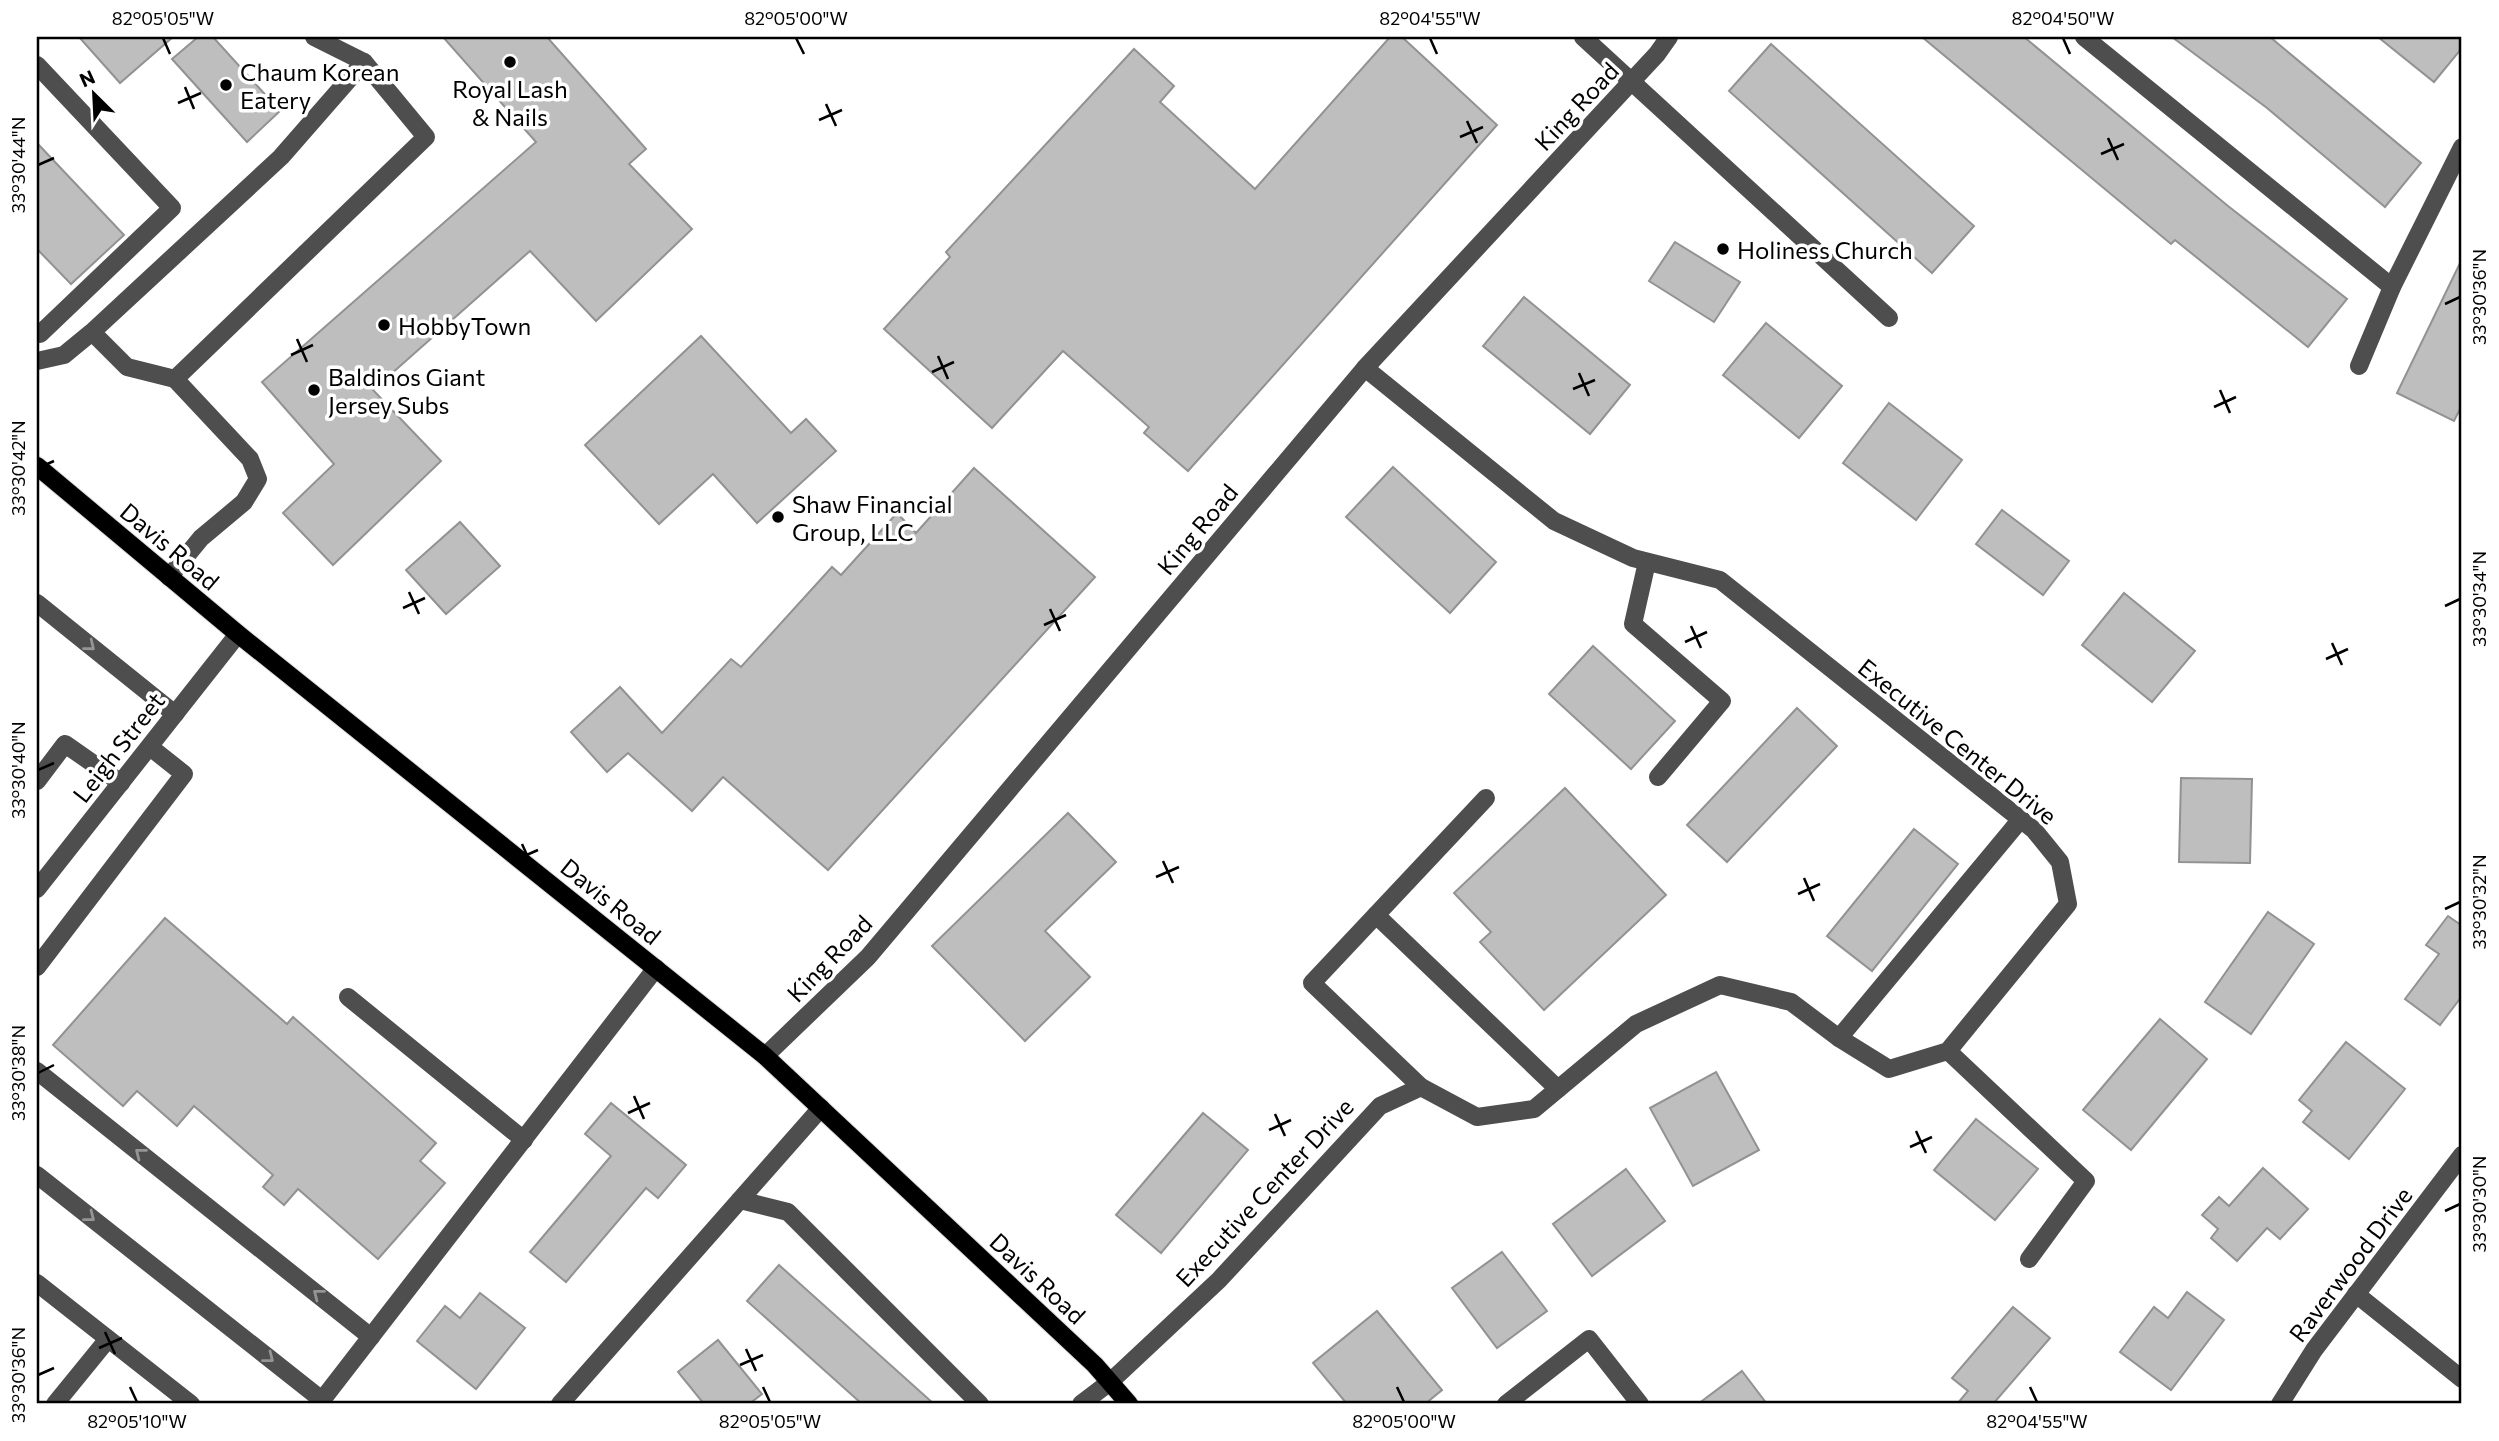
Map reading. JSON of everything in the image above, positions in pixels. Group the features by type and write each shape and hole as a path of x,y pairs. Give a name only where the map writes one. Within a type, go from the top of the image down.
{"main road":[{"name":"Davis Road","path":"37,466 238,634 765,1056 1110,1382 1129,1404"}],"street":[{"path":"175,379 426,137 365,62 314,37"},
{"path":"1583,37 1889,318"},
{"name":"King Road","path":"765,1056 868,957 1365,368 1631,83 1669,37"},
{"path":"2084,37 2392,287"},
{"path":"37,361 64,355 92,332 281,157 365,62"},
{"path":"37,65 172,208 38,337"},
{"path":"2359,366 2392,287 2462,147"},
{"path":"92,332 127,367 175,379 250,459 257,479 244,502 201,538 169,577"},
{"name":"Executive Center Drive","path":"1365,368 1554,521 1647,562 1720,580 2034,830 2060,862 2068,904 1948,1051"},
{"path":"1647,562 1633,624 1722,701 1658,776"},
{"path":"37,603 175,714"},
{"name":"Leigh Street","path":"37,890 238,634"},
{"path":"37,782 65,744 121,783"},
{"path":"37,967 184,774 150,747"},
{"path":"1486,798 1312,983 1420,1087 1477,1117 1534,1109 1636,1024 1720,985 1791,1002 1839,1038 1889,1069 1948,1051 2086,1181 2029,1259"},
{"path":"1839,1038 2021,819"},
{"path":"1376,915 1558,1089"},
{"path":"37,1175 320,1402 656,968"},
{"path":"348,997 524,1140"},
{"path":"37,1071 371,1337"},
{"name":"Executive Center Drive","path":"1080,1404 1110,1382 1219,1280 1335,1150 1380,1106 1420,1087"},
{"path":"560,1404 821,1108"},
{"name":"Raverwood Drive","path":"2280,1404 2314,1350 2462,1155"},
{"path":"740,1200 788,1212 980,1404"},
{"path":"37,1283 191,1404"},
{"path":"2356,1294 2462,1380"},
{"path":"55,1404 108,1339"},
{"path":"1506,1404 1589,1339 1640,1404"}],"building":[{"path":"79,37 173,37 120,83"},
{"name":"Chaum Korean Eatery","path":"198,37 213,37 280,111 247,142 172,59"},
{"path":"443,37 547,37 646,149 629,164 692,229 596,321 530,251 373,390 441,461 333,565 283,513 334,464 262,382 536,142"},
{"path":"1390,37 1402,37 1497,125 1188,471 1144,433 1149,427 1063,351 992,428 884,329 950,257 946,252 1134,49 1174,86 1160,102 1255,189"},
{"path":"1922,37 2024,37 2228,206 2347,299 2308,347 2175,240 2171,244"},
{"path":"2172,37 2270,37 2421,163 2385,207 2267,108"},
{"path":"2378,37 2462,37 2462,48 2434,82"},
{"path":"1771,44 1974,226 1932,273 1729,91"},
{"path":"37,143 124,235 71,284 37,249"},
{"path":"1675,242 1740,282 1714,322 1649,281"},
{"path":"2462,259 2462,405 2454,421 2397,393"},
{"path":"1524,297 1630,385 1590,434 1483,346"},
{"path":"1766,323 1842,386 1799,438 1723,375"},
{"path":"701,336 791,433 806,419 836,451 757,523 713,474 659,524 585,445"},
{"path":"1889,403 1962,460 1916,520 1843,463"},
{"path":"1393,467 1496,562 1450,613 1346,517"},
{"path":"974,468 1095,577 828,870 723,777 692,811 628,753 607,772 571,732 620,687 662,733 731,659 741,667 832,567 841,575 897,513 916,533"},
{"path":"2002,510 2069,561 2043,595 1976,544"},
{"path":"460,522 500,566 446,614 406,570"},
{"path":"2124,593 2195,651 2152,702 2082,645"},
{"path":"1593,646 1675,721 1631,769 1549,694"},
{"path":"1797,708 1837,746 1727,862 1687,825"},
{"path":"2181,778 2252,779 2250,863 2179,862"},
{"path":"1565,788 1666,895 1544,1010 1480,942 1491,932 1454,893"},
{"path":"1068,813 1116,862 1045,931 1090,977 1025,1041 932,946"},
{"path":"1914,829 1958,864 1872,971 1827,936"},
{"path":"2268,912 2314,944 2251,1034 2205,1002"},
{"path":"2448,916 2461,925 2462,923 2462,996 2440,1025 2405,999 2439,954 2426,945"},
{"path":"165,918 287,1024 293,1017 436,1143 420,1161 445,1183 378,1259 298,1189 284,1205 263,1187 273,1175 194,1106 177,1126 137,1091 123,1106 53,1045"},
{"path":"2160,1019 2207,1059 2131,1150 2083,1110"},
{"path":"2346,1042 2405,1089 2349,1159 2303,1122 2312,1111 2299,1100"},
{"path":"1716,1072 1759,1150 1693,1186 1650,1108"},
{"path":"611,1103 686,1165 658,1198 646,1188 566,1282 530,1252 611,1156 585,1134"},
{"path":"1203,1113 1248,1150 1161,1253 1116,1215"},
{"path":"1976,1119 2038,1169 1995,1220 1934,1170"},
{"path":"2263,1168 2308,1209 2280,1239 2267,1228 2237,1261 2211,1238 2218,1229 2202,1215 2219,1197 2229,1206"},
{"path":"1626,1169 1665,1221 1592,1276 1553,1224"},
{"path":"1502,1252 1547,1311 1497,1348 1452,1288"},
{"path":"779,1265 934,1404 862,1404 747,1301"},
{"path":"2187,1292 2224,1320 2171,1390 2120,1352 2154,1307 2168,1318"},
{"path":"480,1293 525,1328 476,1389 417,1341 445,1306 460,1318"},
{"path":"2013,1307 2050,1338 1993,1404 1957,1404 1968,1391 1952,1378"},
{"path":"1377,1311 1442,1390 1425,1404 1347,1404 1313,1363"},
{"path":"718,1340 762,1394 749,1404 704,1404 678,1372"},
{"path":"1742,1371 1767,1404 1698,1404"}],"place":[{"name":"Royal Lash & Nails","path":"510,62"},
{"name":"Chaum Korean Eatery","path":"226,85"},
{"name":"Holiness Church","path":"1723,249"},
{"name":"HobbyTown","path":"384,325"},
{"name":"Baldinos Giant Jersey Subs","path":"314,390"},
{"name":"Shaw Financial Group, LLC","path":"778,517"}]}
